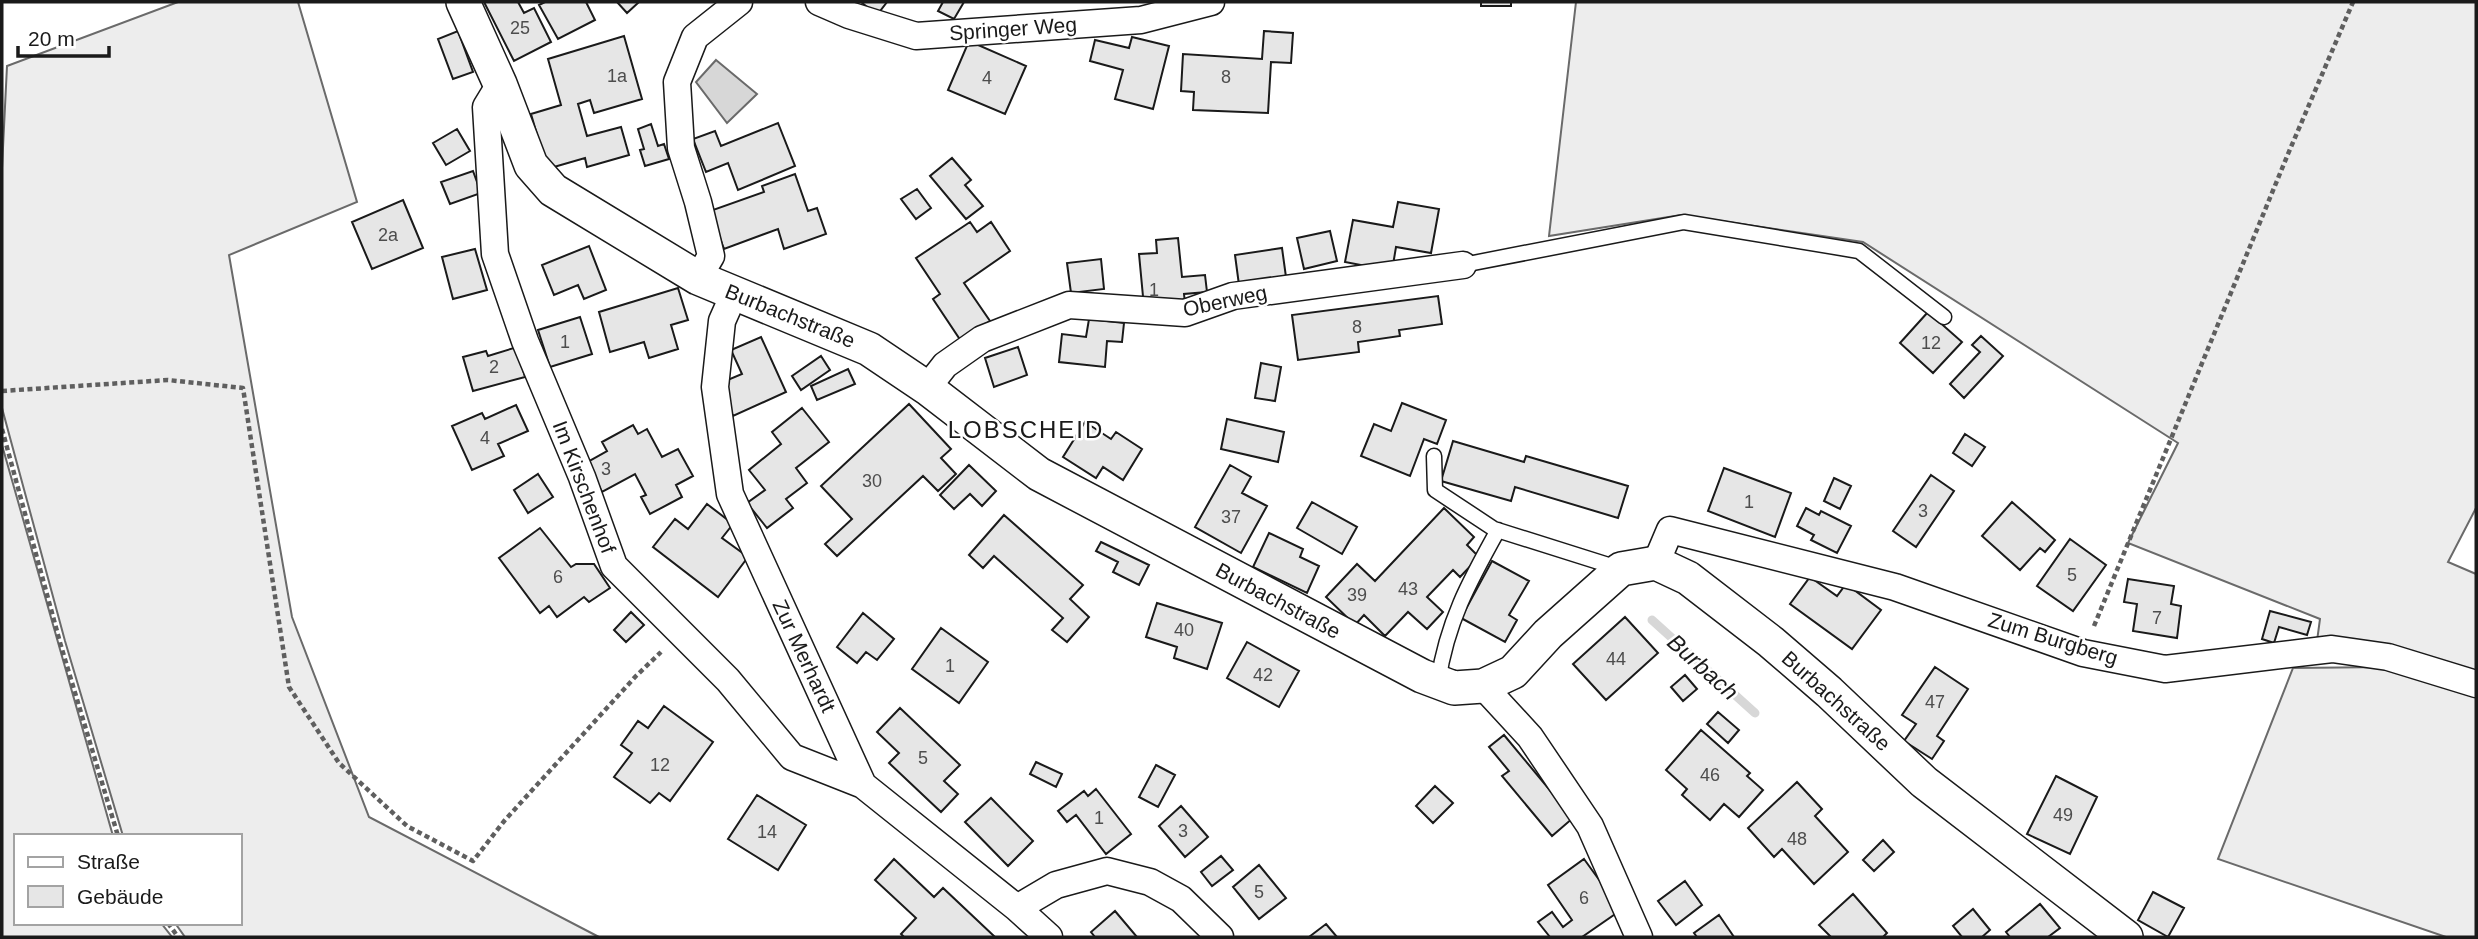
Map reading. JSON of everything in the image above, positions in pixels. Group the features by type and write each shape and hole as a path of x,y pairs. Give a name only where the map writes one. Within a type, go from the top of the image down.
{"street":[{"name":"Burbachstraße","path":"463,2 500,84 531,165 553,190 698,278 869,349 927,388 1039,474 1409,669 1454,688 1483,686 1513,672 1548,634 1621,569"},
{"path":"698,278 711,256 681,148 677,82 695,37 739,2"},
{"name":"Springer Weg","path":"819,2 849,15 916,36 1140,20 1211,2"},
{"name":"Im Kirschenhof","path":"500,84 486,107 495,254 525,341 582,477 614,566 728,680 792,757 863,785"},
{"name":"Oberweg","path":"927,388 945,365 982,339 1069,305 1185,313 1233,296 1463,265"},
{"name":"Zur Merhardt","path":"734,294 722,321 715,387 730,494 863,785 1017,908 1049,937"},
{"name":"Zum Burgberg","path":"1656,563 1670,530 1895,587 2083,653 2165,669 2332,649 2388,657 2476,684"},
{"name":"Burbachstraße","path":"1656,563 1688,578 1771,642 1829,692 1924,782 2126,937"},
{"path":"1621,569 1656,563"},
{"path":"1483,686 1530,737 1590,826 1639,937"},
{"path":"1017,908 1056,885 1107,872 1150,882 1181,899 1220,937"}],"lane":[{"path":"1463,265 1684,222 1859,251 1944,317"},
{"path":"1434,456 1435,490 1498,530 1621,569"},
{"path":"1438,682 1451,623 1468,584 1498,530"}],"path":[{"path":"2083,653 2353,2"},
{"path":"2,391 168,380 243,388 289,687 339,763 407,826 473,861 505,820 636,676 680,634"},
{"path":"2,429 61,646 117,834"}],"shaded area":[{"path":"178,2 298,2 357,202 229,255 292,617 369,817 599,937 185,937 176,925 242,925 242,834 122,834 65,641 2,408 2,168 7,66"},
{"path":"1576,2 2476,2 2476,508 2448,562 2476,574 2476,670 2473,676 2317,641 2320,619 2128,543 2178,443 1863,242 1681,215 1549,236"},
{"path":"716,60 757,94 727,123 696,82"},
{"path":"2,445 112,834 14,834 14,925 163,925 172,937 2,937"},
{"path":"2386,667 2476,692 2476,937 2446,937 2218,859 2293,668"}],"building":[{"path":"484,2 518,2 524,13 534,8 551,42 514,61"},
{"path":"545,2 586,2 595,20 558,39 539,5"},
{"path":"617,2 639,2 627,13"},
{"path":"861,2 887,2 877,15"},
{"path":"943,2 964,2 954,19 938,11"},
{"path":"1481,2 1511,2 1511,6 1481,6"},
{"path":"458,31 473,72 453,79 438,39"},
{"path":"1264,31 1293,33 1291,63 1271,62 1268,113 1193,110 1194,92 1181,91 1183,54 1262,59"},
{"path":"624,36 642,99 594,113 590,100 578,104 587,136 621,127 629,155 587,167 585,158 547,169 531,114 561,105 548,59"},
{"path":"1132,37 1169,46 1153,109 1115,99 1123,70 1090,61 1095,40 1129,48"},
{"path":"969,41 1026,66 1005,114 948,90"},
{"path":"778,123 795,166 738,190 728,163 706,172 693,139 715,131 721,146"},
{"path":"651,124 658,146 664,144 669,159 645,166 640,150 644,149 638,129"},
{"path":"457,129 470,151 446,165 433,143"},
{"path":"952,158 971,180 965,185 983,206 966,219 930,176"},
{"path":"473,171 481,193 450,204 441,182"},
{"path":"795,174 808,211 817,208 826,234 784,249 778,229 724,249 710,211 764,192 762,186"},
{"path":"917,189 931,208 916,219 901,199"},
{"path":"403,200 423,248 372,269 352,222"},
{"path":"1398,202 1439,209 1431,253 1396,247 1392,271 1345,262 1353,220 1393,227"},
{"path":"970,222 977,232 991,222 1010,251 964,283 990,321 961,341 933,299 940,294 916,258"},
{"path":"1330,231 1337,261 1304,269 1297,238"},
{"path":"1178,238 1182,277 1205,275 1207,292 1184,294 1185,303 1144,307 1139,254 1157,253 1156,240"},
{"path":"589,246 606,290 584,299 578,285 554,295 542,265"},
{"path":"1282,248 1286,277 1239,285 1235,255"},
{"path":"475,249 487,290 453,299 442,257"},
{"path":"1101,259 1104,289 1071,293 1067,263"},
{"path":"678,288 688,320 671,325 678,349 649,358 644,342 610,352 599,312"},
{"path":"1438,296 1442,324 1399,330 1400,336 1358,342 1359,352 1298,360 1292,315"},
{"path":"1928,312 1962,342 1933,373 1900,343"},
{"path":"580,317 592,354 550,367 538,330"},
{"path":"1089,319 1124,323 1122,342 1107,341 1105,367 1059,362 1062,334 1086,337"},
{"path":"1981,336 2003,356 1964,398 1950,384 1980,352 1972,345"},
{"path":"761,337 786,392 733,416 718,384 742,374 731,350"},
{"path":"517,347 525,377 473,391 463,357 486,351 488,356"},
{"path":"1018,347 1027,375 994,387 985,358"},
{"path":"821,356 830,370 801,390 792,376"},
{"path":"1261,363 1281,367 1275,401 1255,398"},
{"path":"848,369 855,384 817,400 811,386"},
{"path":"1402,403 1446,420 1437,444 1424,439 1410,476 1361,456 1374,424 1391,431"},
{"path":"909,404 951,449 941,458 956,474 938,491 923,476 837,556 825,544 852,519 821,486"},
{"path":"516,405 528,431 498,444 504,456 472,470 452,426 482,413 485,419"},
{"path":"802,408 829,442 796,468 807,483 786,499 793,508 767,528 747,503 765,490 749,470 781,444 772,432"},
{"path":"1227,419 1284,432 1278,462 1221,449"},
{"path":"1085,422 1111,439 1116,432 1142,449 1123,480 1103,467 1096,478 1063,457"},
{"path":"633,425 638,434 647,429 662,457 678,449 693,476 676,485 682,497 650,514 641,497 646,495 635,474 602,492 586,463 607,451 602,442"},
{"path":"1965,434 1985,447 1972,466 1953,453"},
{"path":"1453,441 1524,462 1526,456 1628,486 1618,518 1515,487 1511,501 1441,481"},
{"path":"969,465 996,491 982,506 970,494 954,509 940,495"},
{"path":"1230,465 1251,477 1242,493 1267,506 1241,553 1195,527"},
{"path":"1724,468 1791,493 1775,537 1708,511"},
{"path":"538,474 553,497 528,513 514,490"},
{"path":"1931,475 1954,491 1916,547 1893,531"},
{"path":"1834,478 1851,486 1840,509 1824,501"},
{"path":"1312,502 1357,527 1342,554 1297,528"},
{"path":"2012,502 2055,540 2045,552 2040,548 2020,570 1982,536"},
{"path":"707,504 733,524 722,538 748,557 718,597 653,547 675,519 688,529"},
{"path":"1444,508 1474,537 1467,545 1479,557 1460,577 1453,570 1427,597 1443,612 1427,629 1408,612 1385,636 1364,615 1355,625 1326,597 1357,564 1375,581"},
{"path":"1806,508 1819,515 1821,511 1851,526 1837,553 1811,540 1814,535 1797,526"},
{"path":"1004,515 1083,585 1070,599 1089,617 1067,642 1052,630 1063,618 994,556 983,568 969,555"},
{"path":"540,528 571,567 576,564 594,564 610,588 589,602 584,597 557,617 549,606 540,613 499,558"},
{"path":"1269,533 1303,549 1300,557 1319,566 1307,593 1253,567"},
{"path":"2070,539 2106,565 2073,611 2037,586"},
{"path":"1101,542 1149,565 1139,585 1113,572 1118,562 1096,551"},
{"path":"1492,561 1529,581 1509,615 1517,620 1505,642 1461,618"},
{"path":"1810,577 1837,596 1846,584 1881,610 1852,649 1790,604"},
{"path":"2128,579 2174,586 2171,604 2181,606 2177,638 2133,631 2137,604 2124,602"},
{"path":"1157,603 1222,623 1207,669 1174,658 1177,647 1146,637"},
{"path":"2270,611 2311,622 2307,635 2279,627 2274,643 2262,639"},
{"path":"631,612 644,625 626,642 614,630"},
{"path":"863,613 894,639 877,660 866,652 857,663 837,647"},
{"path":"1625,617 1658,653 1606,700 1573,664"},
{"path":"941,628 988,662 959,703 912,669"},
{"path":"1247,642 1299,671 1279,707 1227,678"},
{"path":"1935,667 1968,689 1937,736 1944,741 1932,759 1904,741 1916,724 1902,715"},
{"path":"1685,675 1697,689 1683,701 1671,687"},
{"path":"664,706 713,742 670,801 659,793 650,803 614,777 632,753 621,745 638,721 648,728"},
{"path":"900,708 960,765 944,781 958,794 941,812 889,763 899,753 877,732"},
{"path":"1718,712 1739,730 1728,743 1707,724"},
{"path":"1701,730 1750,773 1747,776 1763,790 1739,817 1724,804 1710,820 1682,795 1687,789 1666,770"},
{"path":"1504,735 1573,818 1552,836 1502,776 1509,771 1489,747"},
{"path":"1036,762 1062,774 1056,787 1030,774"},
{"path":"1156,765 1175,775 1158,807 1139,797"},
{"path":"2056,776 2097,797 2070,854 2027,834"},
{"path":"1797,782 1822,809 1815,816 1848,852 1814,884 1782,849 1774,857 1748,828"},
{"path":"1435,786 1453,803 1433,823 1416,806"},
{"path":"1096,789 1131,834 1106,854 1076,815 1067,822 1058,811 1084,791 1088,796"},
{"path":"757,795 806,825 778,870 728,839"},
{"path":"991,798 1033,841 1008,866 965,822"},
{"path":"1181,806 1208,837 1185,857 1159,826"},
{"path":"1883,840 1894,852 1874,871 1863,860"},
{"path":"1221,856 1233,870 1212,886 1201,872"},
{"path":"894,859 934,897 943,888 995,937 904,937 901,934 916,918 875,880"},
{"path":"1584,859 1621,910 1582,937 1550,937 1538,922 1552,912 1563,927 1572,920 1548,885"},
{"path":"1259,865 1286,898 1259,919 1233,887"},
{"path":"1685,881 1702,905 1676,925 1658,901"},
{"path":"2153,892 2184,908 2168,937 2138,920"},
{"path":"1853,894 1887,933 1883,937 1831,937 1819,925"},
{"path":"2040,904 2060,928 2048,937 2010,937 2006,932"},
{"path":"1973,909 1990,930 1982,937 1962,937 1953,926"},
{"path":"1115,911 1137,937 1095,937 1091,932"},
{"path":"1719,915 1734,937 1697,937 1694,933"},
{"path":"1326,924 1337,937 1309,937"}],"waterway":[{"name":"Burbach","path":"1652,620 1755,713"}],"district":[{"name":"LOBSCHEID","path":"1026,430"}]}
